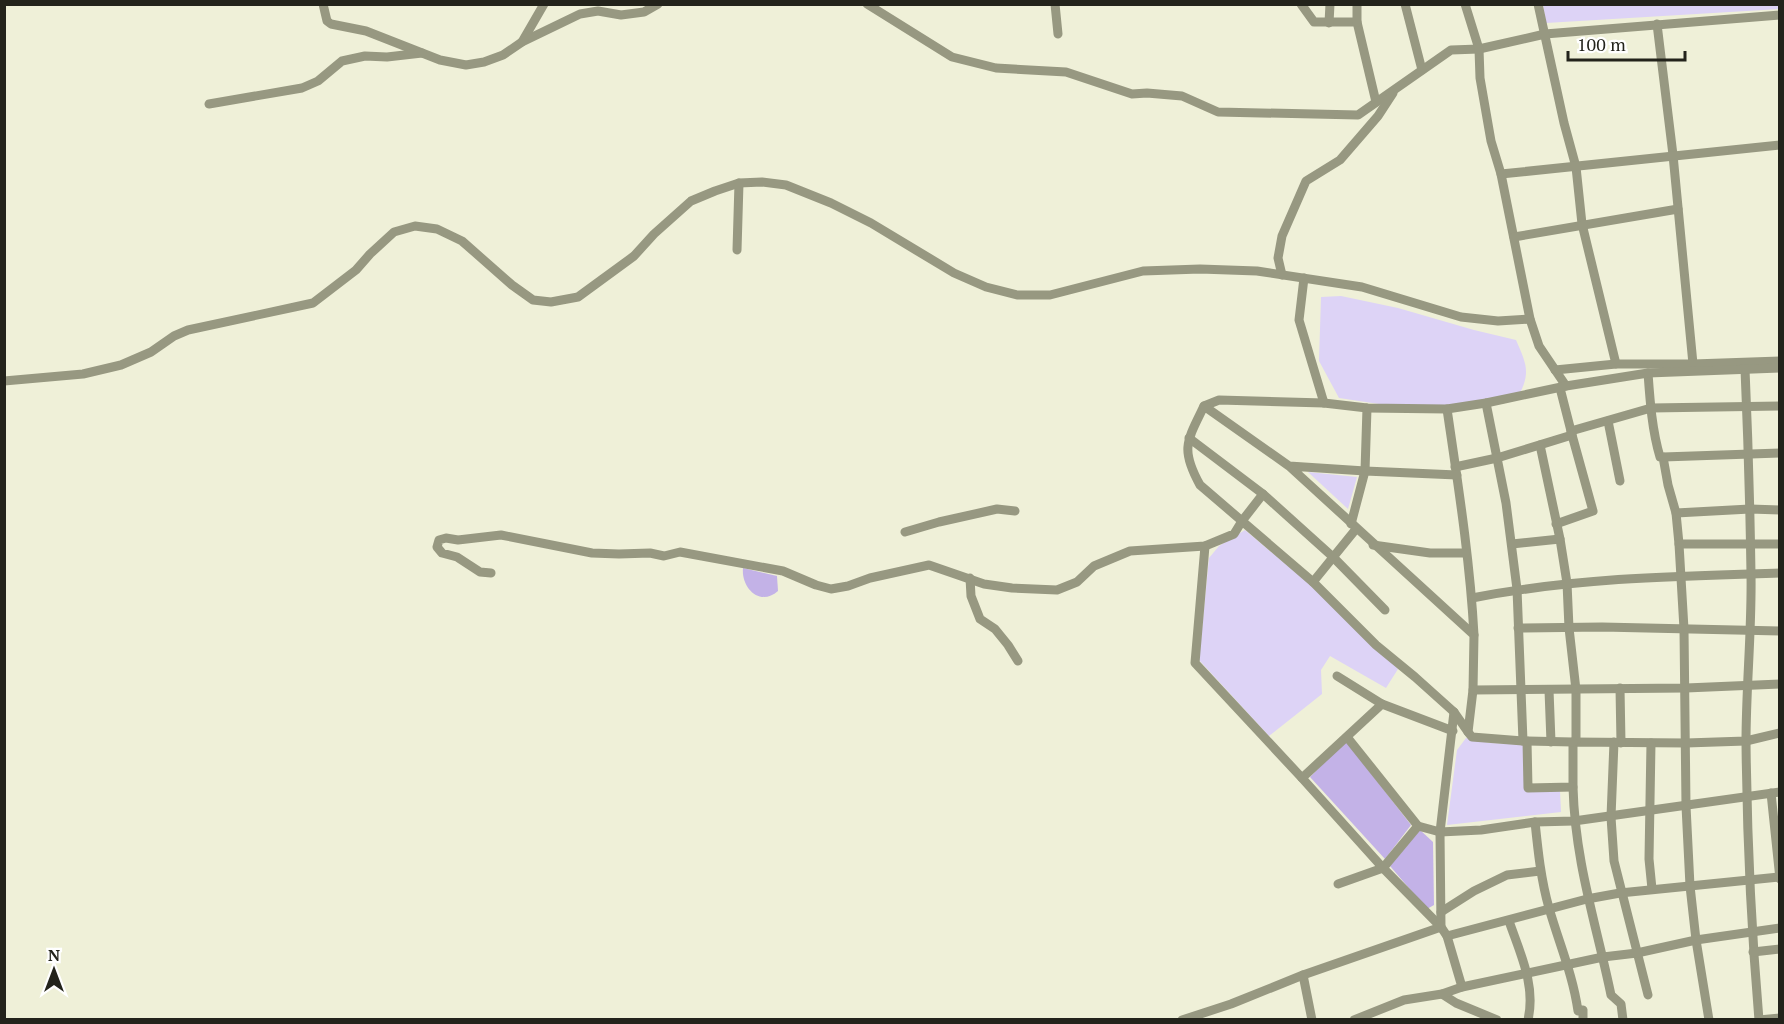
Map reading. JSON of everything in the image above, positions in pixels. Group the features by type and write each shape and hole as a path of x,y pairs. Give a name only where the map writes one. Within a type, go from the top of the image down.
{"street":[{"path":"323,4 327,21 331,24 366,31 440,60 466,65 484,62 503,55 522,42 580,14 598,11 621,15 658,4"},
{"path":"522,42 544,4"},
{"path":"867,4 952,57 996,68 1066,72 1132,94 1182,96 1218,112 1358,115 1451,50 1479,49 1545,34 1779,15"},
{"path":"1055,4 1058,34"},
{"path":"1301,4 1314,22 1357,22"},
{"path":"1329,23 1330,4"},
{"path":"1357,4 1357,22 1376,102"},
{"path":"1405,4 1422,70"},
{"path":"1464,4 1479,49 1480,78 1491,141 1502,174 1530,320 1539,346 1563,387 1572,433 1593,511 1556,524"},
{"path":"1538,4 1576,167 1582,224 1616,364"},
{"path":"1657,24 1673,155 1693,364"},
{"path":"209,104 302,88 318,81 342,61 364,57 424,53"},
{"path":"1282,275 1278,258 1282,236 1306,181 1340,160 1378,116 1395,89"},
{"path":"1502,174 1779,144"},
{"path":"4,381 83,374 121,365 151,352 174,336 188,330 312,303 356,270 394,232 415,226 437,229 462,241 512,285 533,300 551,302 578,297 634,256 691,201 739,183 762,182 786,185 871,223 954,273 986,287 1017,295 1050,295 1143,271 1200,269 1282,275 1362,287 1461,317 1498,321 1530,320"},
{"path":"737,249 739,183"},
{"path":"1514,237 1678,209"},
{"path":"1304,278 1299,320 1324,403"},
{"path":"1555,370 1616,364 1779,361"},
{"path":"1779,368 1648,373 1447,410 1219,400 1204,406 1189,438 1187,453 1189,467 1200,485 1312,582 1376,645 1454,712 1472,737 1551,742 1686,743 1746,741 1779,733"},
{"path":"1746,369 1751,574 1746,741 1753,952 1759,1020 1779,1018"},
{"path":"1648,373 1651,408 1660,457 1749,452 1779,453"},
{"path":"1486,403 1512,544 1517,589 1528,788 1573,787"},
{"path":"1204,406 1289,466 1474,635"},
{"path":"1289,466 1365,471 1456,471 1651,408 1779,406"},
{"path":"1312,582 1354,527 1365,471 1367,408"},
{"path":"1447,410 1472,598 1473,690 1468,732"},
{"path":"1608,421 1620,481"},
{"path":"1189,438 1263,494 1333,557 1385,610"},
{"path":"1540,445 1567,583 1576,690 1573,787 1574,821 1579,859 1611,995 1621,1004 1623,1020"},
{"path":"1663,457 1676,513 1682,575 1686,688 1686,806 1690,886 1709,1020"},
{"path":"491,573 480,572 457,557 442,553 437,547 439,540 501,535 592,553 650,553 664,556 680,552 783,571 831,589 929,565 984,584 1057,590 1077,582 1094,566 1130,551 1205,546 1234,534 1263,494"},
{"path":"905,532 997,509 1015,511"},
{"path":"1676,513 1750,509 1779,510"},
{"path":"1512,544 1560,539"},
{"path":"1373,544 1430,553 1465,553"},
{"path":"1679,544 1779,544"},
{"path":"1205,546 1196,663 1383,868 1441,927 1447,936 1462,987"},
{"path":"1472,598 1517,589 1567,583 1682,575 1779,573"},
{"path":"970,579 971,596 980,619 995,629 1018,661"},
{"path":"1518,628 1779,631"},
{"path":"1336,676 1382,704 1453,731"},
{"path":"1473,690 1686,688 1779,684"},
{"path":"1620,688 1618,743 1611,817 1614,861 1620,893 1648,995"},
{"path":"1549,690 1551,742"},
{"path":"1302,778 1382,704"},
{"path":"1441,927 1440,832 1454,712"},
{"path":"1347,737 1418,826 1440,832 1611,817 1649,809 1775,793 1779,878 1620,893 1587,899 1447,936"},
{"path":"1651,743 1649,809 1652,889"},
{"path":"1535,822 1540,871 1550,910 1569,965 1578,1011 1583,1011 1583,1020"},
{"path":"1338,884 1383,868 1418,826"},
{"path":"1441,912 1474,891 1507,875 1540,871"},
{"path":"1509,921 1527,974 1532,1005 1528,1020"},
{"path":"1182,1020 1441,927"},
{"path":"1354,1020 1404,1000 1442,994 1462,987 1603,957 1779,928"},
{"path":"1753,952 1779,949"},
{"path":"1303,975 1312,1020"},
{"path":"1442,994 1456,1003 1494,1019"}],"shaded area":[{"path":"1779,4 1780,9 1546,23 1543,5"},
{"path":"1341,296 1398,308 1516,340 1526,367 1525,380 1519,395 1449,407 1379,404 1339,398 1319,361 1321,297"},
{"path":"1308,472 1357,477 1348,509"},
{"path":"1245,530 1320,593 1398,669 1386,688 1330,656 1321,670 1322,694 1269,736 1199,660 1209,558 1219,546"},
{"path":"743,568 777,576 778,591 765,597 753,593 745,582"},
{"path":"1466,738 1490,743 1523,744 1525,791 1560,791 1561,812 1447,825 1457,750"},
{"path":"1346,741 1411,825 1385,859 1310,777"},
{"path":"1420,830 1433,842 1434,905 1427,909 1390,866"}]}
